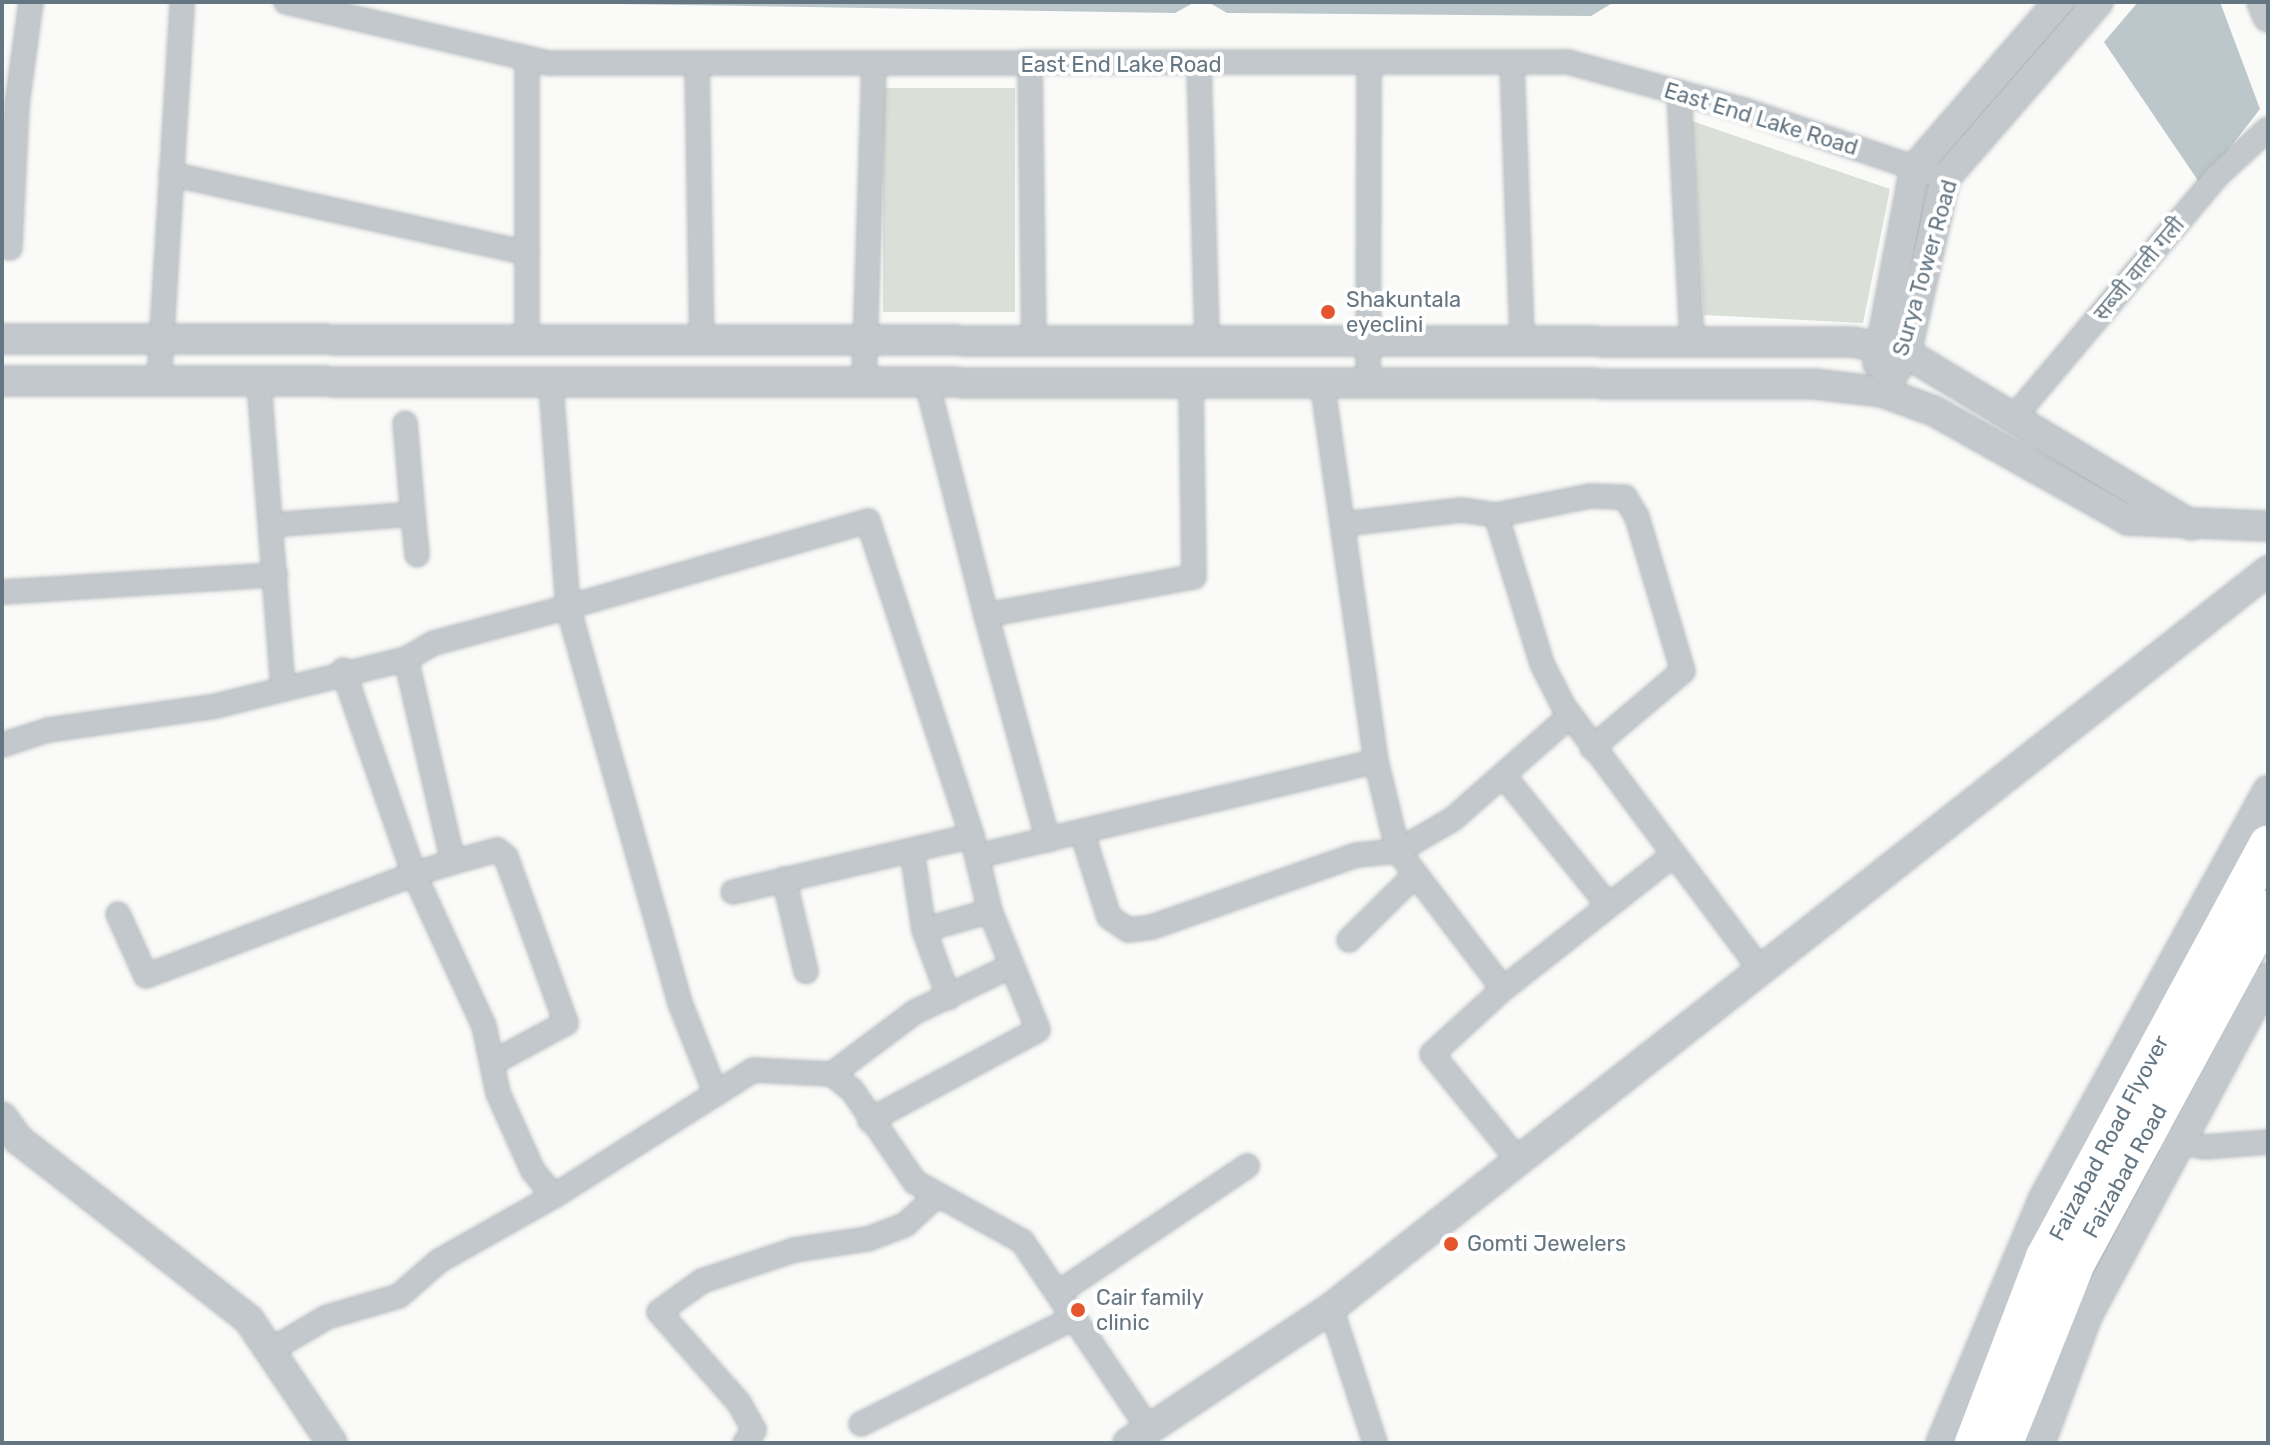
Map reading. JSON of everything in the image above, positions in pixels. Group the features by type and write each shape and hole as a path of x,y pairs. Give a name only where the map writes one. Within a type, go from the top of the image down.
{"highway":[{"name":"Faizabad Road Flyover","path":"1974,1443 2045,1257 2268,844"},
{"name":"Faizabad Road","path":"2004,1443 2076,1263 2161,1140 2268,910"}],"street":[{"path":"10,248 9,102 31,2"},
{"path":"159,382 182,2"},
{"name":"East End Lake Road","path":"286,2 527,59 697,64 1568,62 1679,92 1945,178"},
{"path":"1882,392 1875,346 1915,168 2059,2"},
{"name":"Surya Tower Road","path":"1882,392 1906,353 1945,178 2098,2"},
{"path":"2262,2 2268,17"},
{"path":"527,59 527,341"},
{"path":"1512,63 1522,338"},
{"path":"697,64 702,340"},
{"path":"864,383 870,340 874,64"},
{"path":"1030,64 1034,339"},
{"path":"1368,382 1369,64"},
{"path":"1199,65 1207,339"},
{"path":"1679,92 1692,339"},
{"name":"सब्जी वाली गली","path":"2015,416 2217,176 2268,129"},
{"path":"171,174 527,253"},
{"path":"2,339 1522,338 1692,339 1875,346 1906,353 2015,416 2194,528"},
{"path":"2,381 1799,384 1882,392 1934,411 2128,520 2194,528 2268,526"},
{"path":"986,615 1194,577 1191,382"},
{"path":"1322,382 1376,761 1398,851 1414,876 1503,989"},
{"path":"259,383 283,685"},
{"path":"927,383 1048,840"},
{"path":"551,384 568,607 680,1003 716,1094"},
{"path":"405,423 417,555"},
{"path":"1344,524 1461,510 1496,515 1590,496 1625,497 1637,517 1683,671 1592,748"},
{"path":"271,525 413,514"},
{"path":"1496,515 1542,664 1570,716 1761,970"},
{"path":"2,745 48,730 216,706 343,670 406,659 434,643 868,521 975,846 990,911 1009,967 1038,1030 870,1120"},
{"path":"832,1074 870,1120 897,1164 934,1198 1007,1227 1074,1318 1137,1439 1331,1308 2268,571"},
{"path":"2,592 275,575"},
{"path":"406,659 453,862"},
{"path":"343,670 414,874 484,1026 492,1063 533,1171 554,1196"},
{"path":"1082,832 1097,894 1109,917 1128,930 1357,855 1398,851 1453,819 1570,716"},
{"path":"733,892 912,851 1048,840 1376,761"},
{"path":"1504,776 1608,905"},
{"path":"1941,1443 2044,1198 2268,790"},
{"path":"118,914 146,976 414,874 497,850 506,857 566,1023 492,1063"},
{"path":"912,851 924,930 949,998"},
{"path":"1519,1161 1432,1054 1503,989 1673,855"},
{"path":"1349,940 1414,876"},
{"path":"784,879 806,971"},
{"path":"924,930 990,911"},
{"path":"271,1350 327,1317 399,1296 439,1261 554,1196 753,1070 832,1074 915,1012 1009,967"},
{"path":"2040,1443 2087,1316 2161,1140 2268,978"},
{"path":"2,1117 19,1140 202,1279 271,1350 332,1443"},
{"path":"2161,1140 2268,1142"},
{"path":"1058,1293 1247,1166"},
{"path":"755,1439 659,1312 702,1281 794,1250 868,1239 905,1225 934,1198"},
{"path":"1331,1308 1375,1443"},
{"path":"861,1424 1074,1318"}],"shaded area":[{"path":"497,2 1195,2 1175,13"},
{"path":"1208,2 1614,2 1591,16 1227,13"},
{"path":"2138,2 2220,2 2260,109 2201,185 2104,42"},
{"path":"883,88 1015,88 1015,312 883,312"},
{"path":"1692,121 1890,189 1863,323 1704,315"}],"place":[{"name":"Shakuntala eyeclini","path":"1328,312"},
{"name":"Gomti Jewelers","path":"1451,1244"},
{"name":"Cair family clinic","path":"1078,1310"}]}
